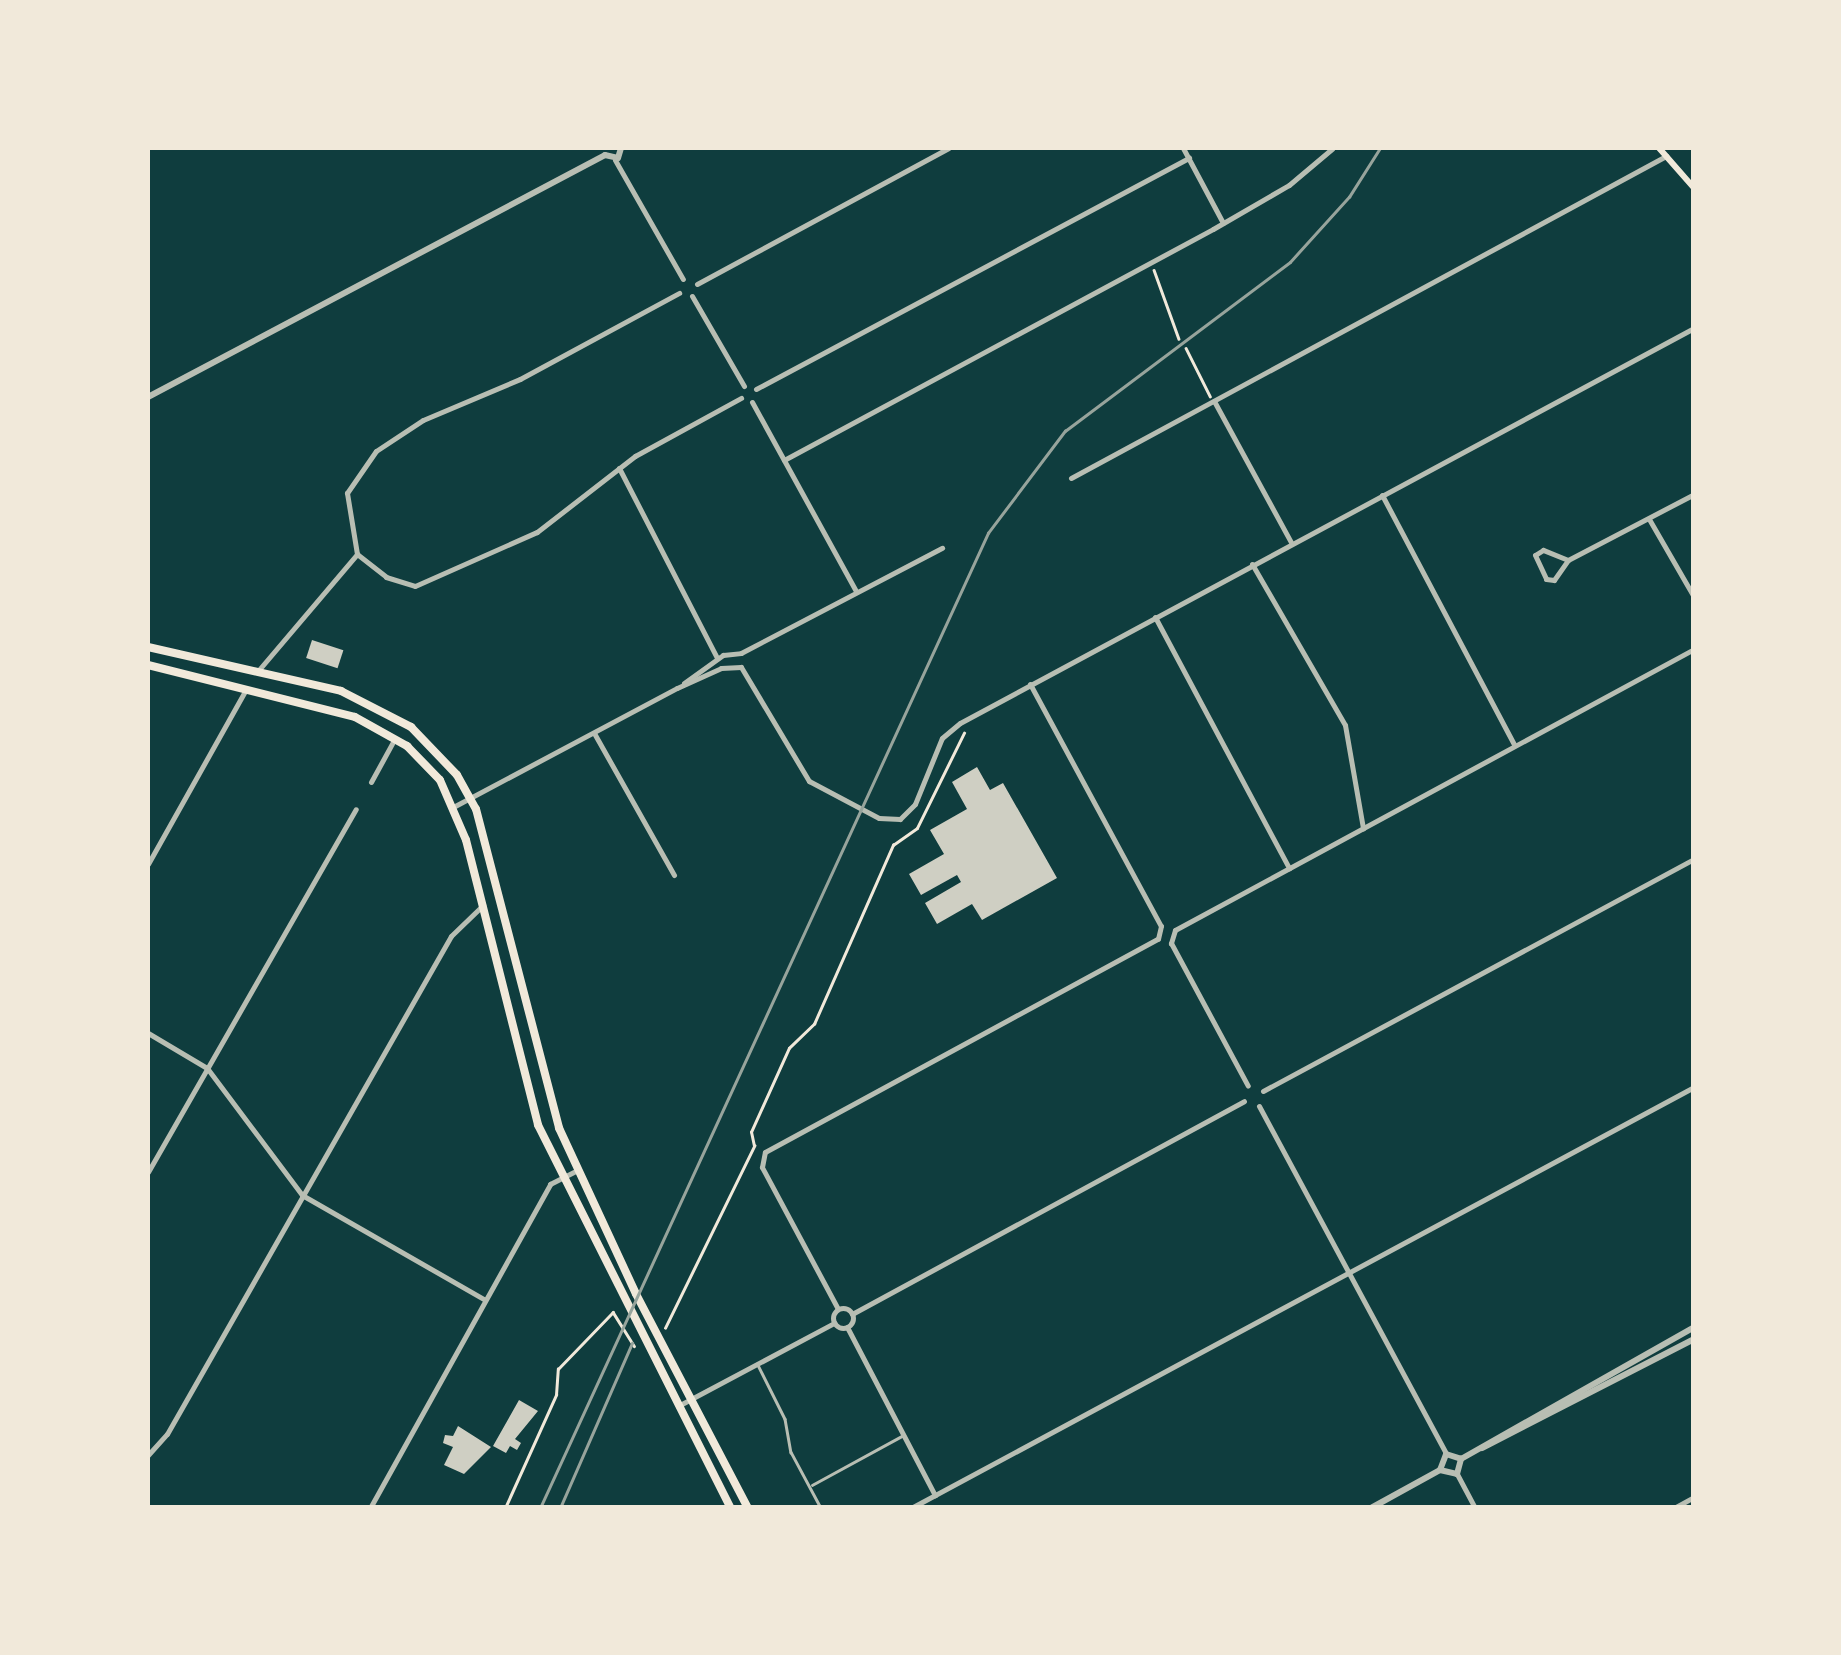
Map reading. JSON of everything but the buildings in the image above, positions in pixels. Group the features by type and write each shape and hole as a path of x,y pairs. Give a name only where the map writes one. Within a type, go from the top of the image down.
{"highway":[{"path":"148,646 341,691 402,721 444,756 472,798 542,1078 578,1170 650,1322 748,1508"},
{"path":"148,666 324,706 396,738 424,760 455,806 483,905 525,1089 562,1178 731,1508"}],"main road":[{"path":"1659,148 1694,188"}],"street":[{"path":"615,160 620,148"},
{"path":"692,296 696,284 948,148"},
{"path":"1183,148 1224,223"},
{"path":"784,460 1224,223 1289,185 1333,148"},
{"path":"148,397 605,151 615,160 683,279 696,284"},
{"path":"1071,478 1666,156"},
{"path":"744,386 740,398 619,468 537,532 415,586 386,578 357,554 346,514 347,492 376,451 423,420 520,380 679,293 692,296 744,386 756,389 1189,158"},
{"path":"679,293 683,279"},
{"path":"741,654 741,667 802,774 843,802 880,818 900,819 912,811 942,738 960,722 1694,328"},
{"path":"752,402 756,389"},
{"path":"740,398 752,402 856,591"},
{"path":"1214,401 1291,542"},
{"path":"619,468 717,658"},
{"path":"1568,560 1544,550 1536,555 1546,579 1554,580 1568,560 1694,494"},
{"path":"1382,495 1515,746"},
{"path":"1649,519 1694,597"},
{"path":"677,688 717,658 741,654 942,548"},
{"path":"256,672 357,554"},
{"path":"1252,564 1345,724 1364,828"},
{"path":"1154,617 1289,868"},
{"path":"1171,943 1175,930 1694,649"},
{"path":"730,666 731,653"},
{"path":"455,806 677,688 730,666 741,667"},
{"path":"1030,684 1162,926 1175,930"},
{"path":"148,864 246,688"},
{"path":"594,733 674,875"},
{"path":"372,782 396,738"},
{"path":"148,1172 356,809"},
{"path":"1258,1106 1263,1091 1694,859"},
{"path":"148,1455 167,1434 451,936 483,905"},
{"path":"852,1314 838,1309 762,1167 768,1149 1158,939 1162,926"},
{"path":"846,1327 852,1314 1244,1101 1248,1086 1171,943 1158,939"},
{"path":"148,1033 207,1068 302,1195 485,1300"},
{"path":"1248,1086 1263,1091"},
{"path":"911,1508 1694,1087"},
{"path":"1244,1101 1258,1106 1446,1454 1461,1459 1694,1326"},
{"path":"370,1508 550,1184 578,1170"},
{"path":"676,1406 834,1322 838,1309"},
{"path":"834,1322 846,1327 935,1494"},
{"path":"1482,1448 1500,1444 1694,1339"},
{"path":"1371,1508 1440,1470 1446,1454"},
{"path":"1461,1459 1457,1474 1475,1508"},
{"path":"1440,1470 1457,1474"},
{"path":"1674,1508 1694,1497"}],"lane":[{"path":"756,1363 822,1508"},
{"path":"810,1486 903,1436"}],"path":[{"path":"1152,263 1180,339"},
{"path":"1186,348 1214,401"},
{"path":"664,1330 754,1146 750,1132 789,1048 814,1024 893,845 917,828 964,732"},
{"path":"505,1508 556,1395 558,1369 613,1312 634,1346"}],"railway":[{"path":"540,1508 988,533 1065,431 1290,262 1349,197 1380,148"},
{"path":"560,1508 632,1343"}]}
